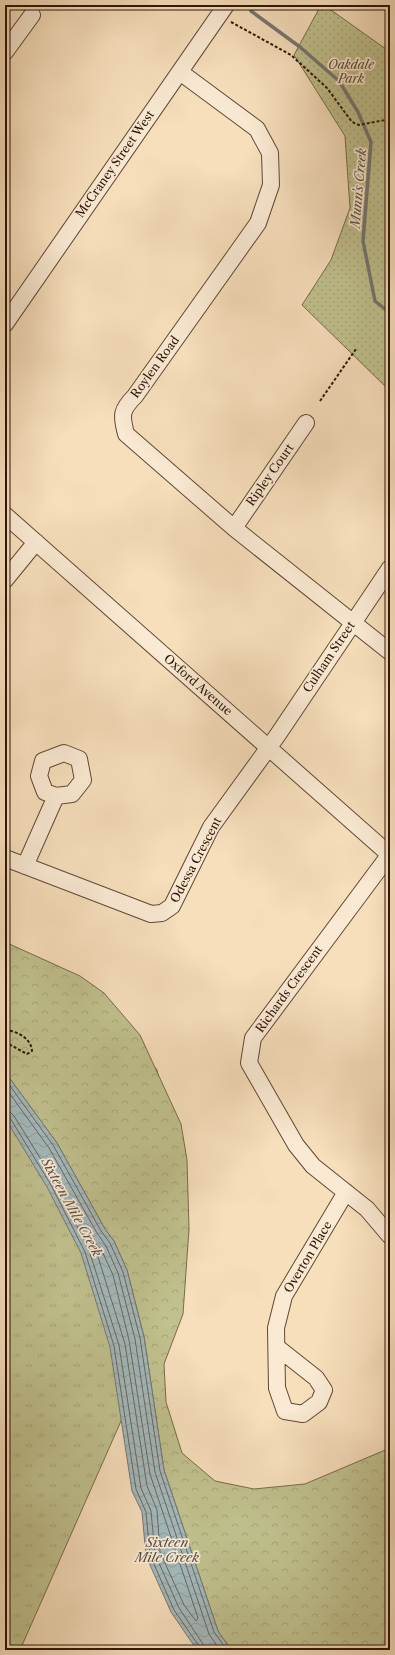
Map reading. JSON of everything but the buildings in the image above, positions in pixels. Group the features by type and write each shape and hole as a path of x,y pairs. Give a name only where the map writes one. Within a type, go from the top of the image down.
{"street":[{"name":"McCraney Street West","path":"5,324 222,10"},
{"path":"5,52 32,15"},
{"name":"Roylen Road","path":"180,72 258,129 270,153 271,185 258,223 135,396 124,406 122,419 126,434 234,528 341,613 354,621 390,652"},
{"name":"Ripley Court","path":"234,528 306,423"},
{"name":"Oxford Avenue","path":"5,515 390,854"},
{"path":"5,580 36,542"},
{"name":"Culham Street","path":"269,747 390,568"},
{"name":"Odessa Crescent","path":"5,858 151,914 162,913 172,906 211,827 269,747"},
{"path":"25,866 56,796"},
{"name":"Richards Crescent","path":"390,854 253,1038 249,1063 296,1145 313,1166 367,1209 390,1236"},
{"name":"Overton Place","path":"278,1348 276,1328 284,1296 346,1192"}],"path":[{"path":"200,5 222,10 291,55 327,88 352,122 358,125 385,120 390,121"},
{"path":"320,401 356,349"},
{"path":"5,1030 20,1034 26,1038 30,1043 32,1051 27,1054 22,1053 5,1042"}],"green space":[{"name":"Oakdale Park","path":"321,5 324,5 390,52 390,391 302,305 331,260 350,208 345,136 294,55"},
{"path":"5,942 80,976 104,993 140,1035 181,1124 187,1160 189,1229 183,1314 164,1364 166,1402 182,1453 215,1481 254,1489 305,1484 390,1448 390,1650 231,1650 218,1631 164,1470 144,1337 127,1270 114,1241 105,1229 57,1143 5,1072"},
{"path":"5,965 104,1002 157,1070 178,1164 181,1285 20,1650 5,1650"}],"water":[{"name":"Sixteen Mile Creek","path":"5,1072 57,1143 105,1229 114,1241 127,1270 144,1337 164,1470 218,1631 231,1650 197,1650 171,1612 146,1556 142,1512 132,1491 110,1347 81,1253 47,1187 5,1118"}],"waterway":[{"name":"Munn's Creek","path":"251,11 300,47 339,81 358,112 371,142 363,241 375,301 390,313"}]}
